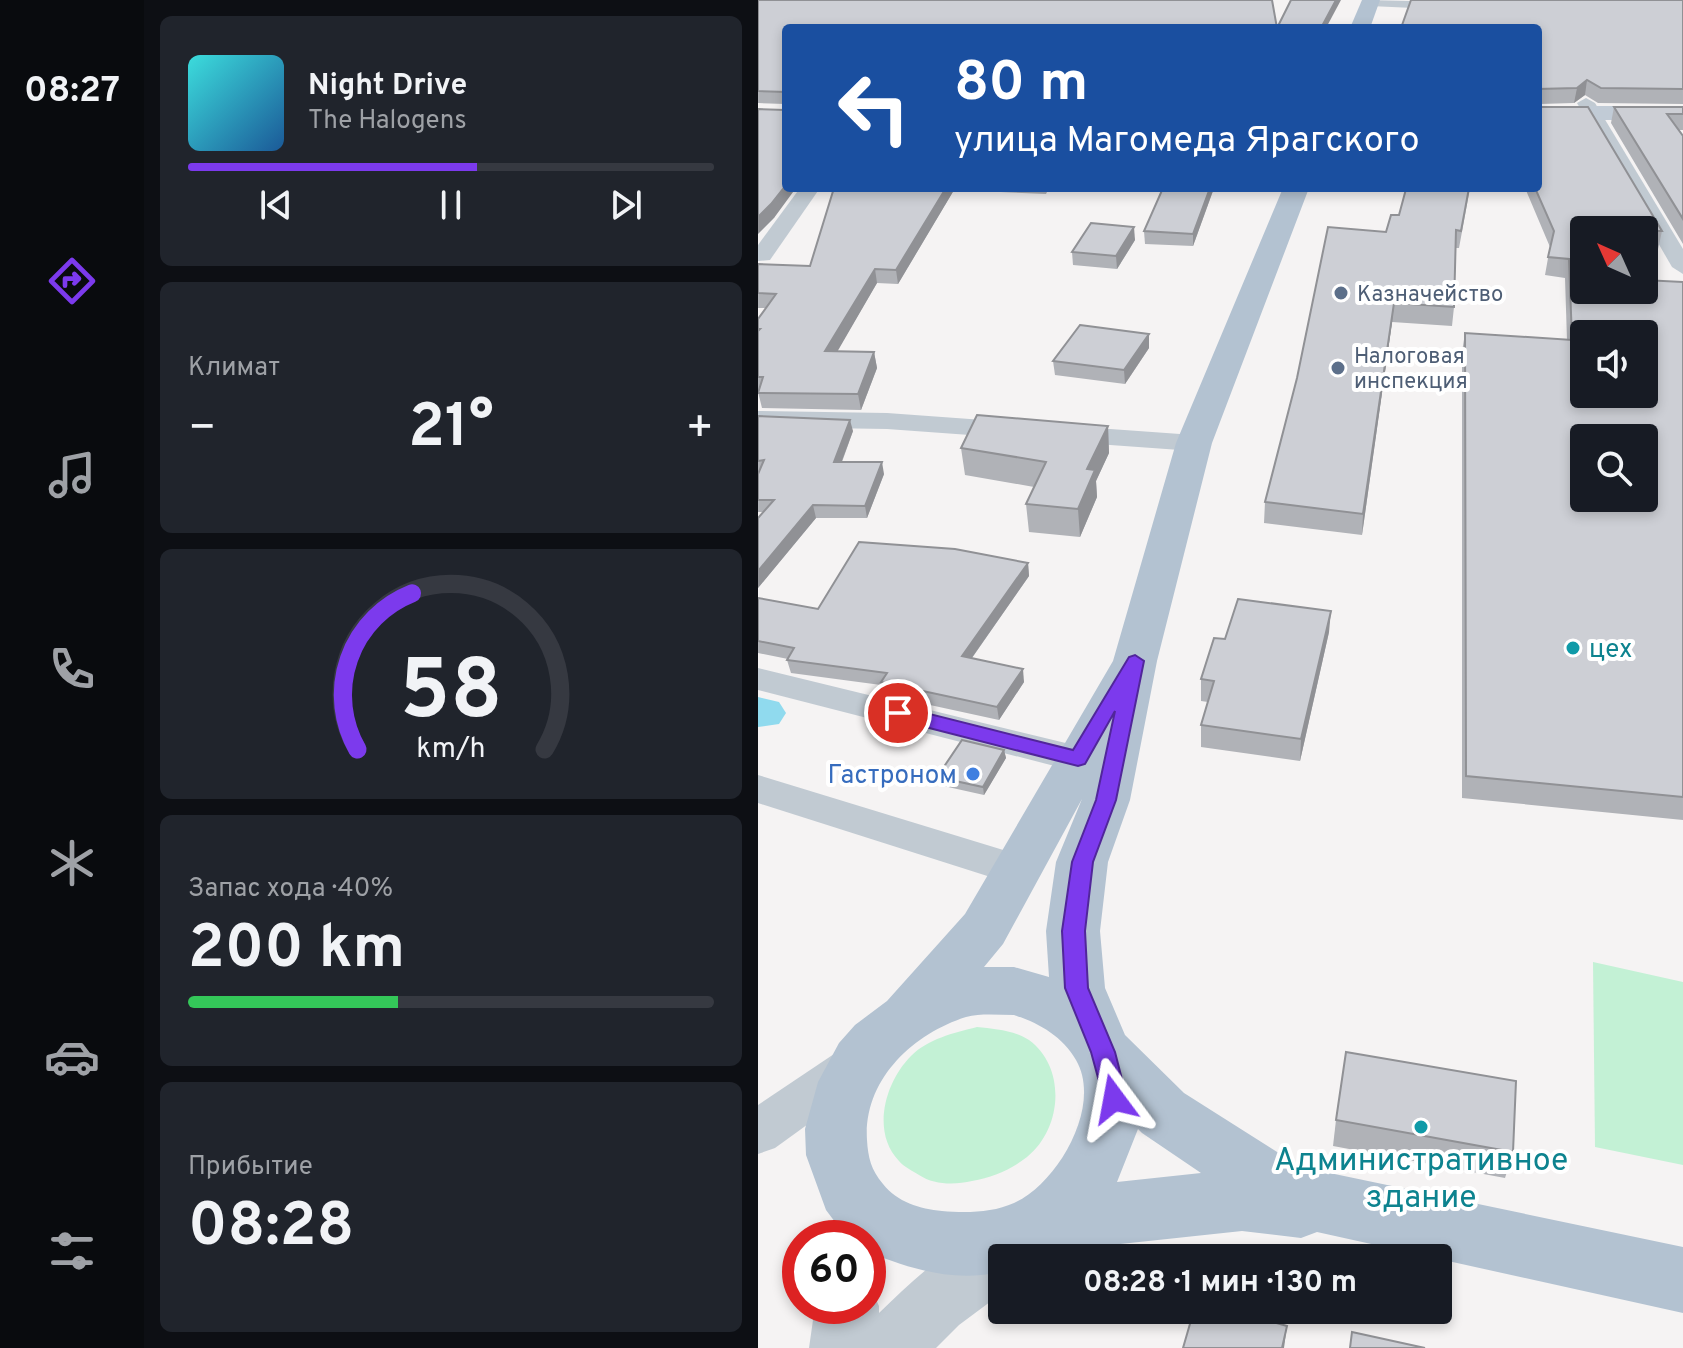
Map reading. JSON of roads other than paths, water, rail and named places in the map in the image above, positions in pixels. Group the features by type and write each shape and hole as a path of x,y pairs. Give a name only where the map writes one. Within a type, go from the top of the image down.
{"main road":[{"path":"1362,24 1371,1"},
{"path":"1542,102 1683,113"},
{"path":"1542,113 1683,103"},
{"path":"1049,1220 1083,1184 1109,1135 1114,1099 1103,1052 1077,988 1073,931 1082,862 1106,800 1135,661 1194,443 1294,192"},
{"path":"1135,661 984,929 909,1014 875,1041 856,1064 840,1094 833,1133 840,1172 868,1216 917,1242 967,1246 1002,1239 1049,1220 1242,1200 1284,1204 1683,1288"},
{"path":"909,1014 969,992 1014,991 1057,1005 1091,1033 1103,1052 1163,1113 1289,1195 1683,1280"}],"street":[{"path":"1371,1 1462,6"},
{"path":"1589,108 1683,267"},
{"path":"762,255 807,192"},
{"path":"758,419 887,421 1194,443"},
{"path":"758,679 1078,759"},
{"path":"758,789 1019,870"},
{"path":"758,1132 856,1064"},
{"path":"840,1172 846,1220"},
{"path":"890,1348 936,1302 1049,1220"},
{"path":"842,1348 845,1324"}],"waterway":[{"path":"758,712 764,713"}],"place":[{"name":"Казначейство","path":"1341,293"},
{"name":"Налоговая инспекция","path":"1338,368"},
{"name":"цех","path":"1573,648"},
{"name":"Гастроном","path":"973,774"},
{"name":"Административное здание","path":"1421,1127"}]}
